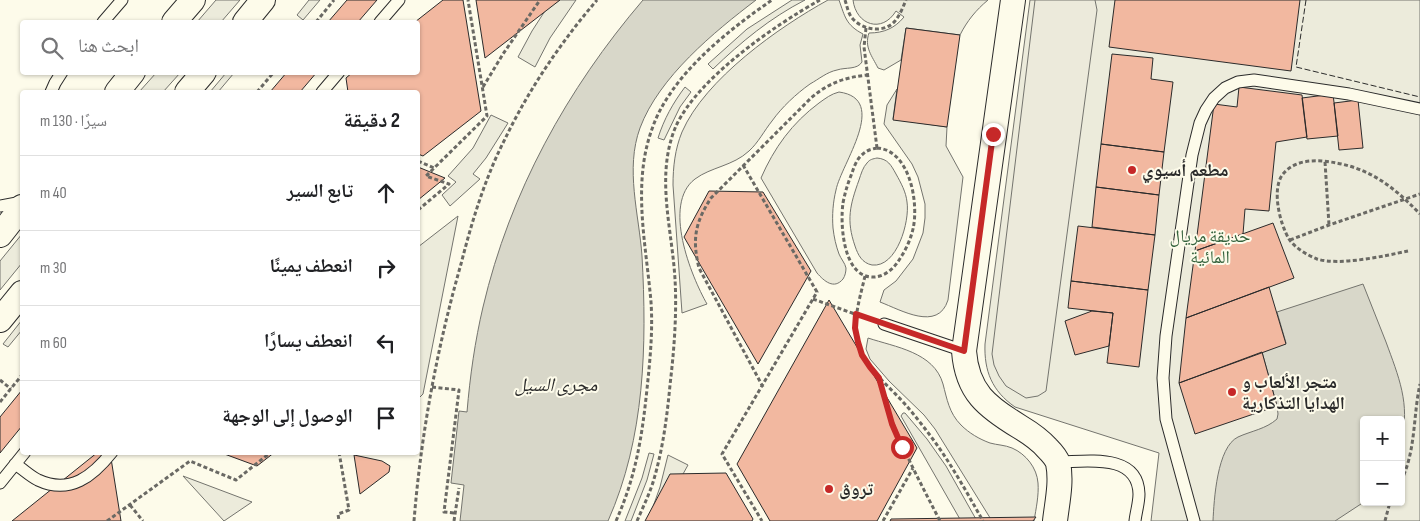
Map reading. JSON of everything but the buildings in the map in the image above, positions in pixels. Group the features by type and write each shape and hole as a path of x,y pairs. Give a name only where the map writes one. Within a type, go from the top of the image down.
{"street":[{"path":"176,20 193,0"},
{"path":"247,20 263,0"},
{"path":"1013,0 964,351 970,380 980,397 994,412 1037,438 1053,454 1058,462 1059,484 1055,521"},
{"path":"119,90 131,75"},
{"path":"189,90 201,75"},
{"path":"0,235 20,210"},
{"path":"0,320 20,295"}],"lane":[{"path":"105,20 122,0"},
{"path":"382,20 399,0"},
{"path":"52,90 60,75"},
{"path":"324,90 336,75"},
{"path":"1194,521 1166,419 1163,378 1164,357 1192,155 1200,123 1206,110 1214,98 1225,88 1238,82 1254,80 1389,101 1420,109"},
{"path":"0,206 20,202"},
{"path":"884,324 964,351"},
{"path":"0,483 22,455"},
{"path":"15,464 36,479 48,484 70,484 91,475 109,455"},
{"path":"1058,462 1105,461 1123,466 1136,481 1139,492 1135,521"}],"path":[{"path":"318,20 334,0"},
{"path":"420,208 448,184 426,176 487,116 468,0"},
{"path":"483,88 508,46 540,0"},
{"path":"414,521 424,431 449,306 486,184 504,139 528,97 554,55 597,0"},
{"path":"616,521 632,479 639,451 650,364 651,304 641,197 645,150 652,127 676,86 720,41 772,0"},
{"path":"637,521 654,480 664,441 672,362 675,282 665,186 665,165 670,144 677,125 687,107 714,77 773,29 820,0"},
{"path":"845,0 854,20 866,28 881,29 894,22 906,0"},
{"path":"866,28 864,47 877,148"},
{"path":"259,90 271,75"},
{"path":"762,387 699,268 695,250 696,231 701,214 711,198 822,89 851,77 868,75"},
{"path":"877,148 884,149 896,156 904,168 912,188 915,216 908,244 893,268 877,277 865,276 855,268 846,249 842,234 843,204 846,189 858,159 863,153 877,148"},
{"path":"1408,251 1333,261 1317,259 1309,255 1290,240 1285,231 1279,211 1279,180 1296,164 1310,161 1355,167 1373,176 1405,198 1420,214"},
{"path":"420,162 434,168"},
{"path":"1324,162 1329,225"},
{"path":"743,165 817,292 722,454 762,521"},
{"path":"1290,240 1420,194"},
{"path":"865,276 856,314 855,328 858,342 866,361 928,432 984,521"},
{"path":"812,299 884,324"},
{"path":"0,402 20,378"},
{"path":"879,378 892,424 940,521"},
{"path":"0,380 11,389"},
{"path":"1405,470 1412,451 1415,409 1420,384"},
{"path":"432,387 459,390 444,512 455,514"},
{"path":"107,521 190,461 236,480 267,455"},
{"path":"339,521 338,514 349,510 340,455"},
{"path":"883,521 913,468"},
{"path":"454,521 459,488"},
{"path":"130,505 143,521"},
{"path":"1385,521 1389,506"}],"green space":[{"path":"216,0 240,0 223,20 199,20"},
{"path":"309,0 320,0 303,20 297,15"},
{"path":"552,0 576,0 550,38 535,67 518,57"},
{"path":"792,0 805,0 756,31 713,69 708,64 747,29"},
{"path":"828,0 839,0 850,24 863,34 860,45 862,62 854,67 830,72 810,84 794,96 780,111 749,151 736,160 701,175 685,190 681,205 680,222 683,240 687,259 707,304 682,313 673,172 682,132 693,112 725,74 766,40"},
{"path":"853,0 988,0 972,16 960,35 906,28 901,60 884,70 878,68 869,51 867,43 869,33 889,29 904,17 896,11 884,22 877,24 864,21 855,9"},
{"name":"حديقة مريال المائية","path":"1030,0 1420,0 1420,521 1151,521 1159,453 1015,407 1000,394 991,380 985,354"},
{"path":"154,75 178,75 165,90 141,90"},
{"path":"224,75 232,75 220,90 212,90"},
{"path":"685,87 691,92 680,107 664,140 658,138 669,111"},
{"path":"897,89 893,119 947,127 946,146 963,177 948,300 943,310 936,315 928,317 908,313 880,302 884,290 896,281 913,259 923,233 925,218 925,204 918,177 912,164 884,124 887,105"},
{"path":"839,92 854,97 861,107 862,119 834,199 834,235 839,254 846,268 843,279 833,284 817,273 761,178 778,146 800,119 819,103"},
{"path":"491,115 508,123 486,158 473,174 480,179 450,206 442,195 456,182 448,176 473,148"},
{"path":"877,158 887,161 891,165 904,191 907,210 904,231 895,251 881,264 872,265 863,260 856,249 852,237 850,213 853,197 863,169 869,161"},
{"path":"458,216 423,394 420,397 420,245"},
{"path":"20,236 20,265 0,290 0,261"},
{"path":"20,323 20,332 8,347 3,344"},
{"path":"868,338 912,352 922,358 938,373 951,411 961,425 982,440 1012,448 1026,458 1033,467 1038,483 1034,521 992,521 935,429 870,359 866,349"},
{"path":"903,413 927,439 946,466 977,521 961,521 901,416"},
{"path":"649,453 654,454 647,480 631,521 625,521 642,478"},
{"path":"668,455 688,465 657,521 648,521 660,487"},
{"path":"183,476 252,502 224,521"}],"shaded area":[{"path":"1035,0 1095,0 1097,10 1046,391 1038,396 1026,398 1006,386 994,365 992,354"}],"water":[{"name":"مجرى السيل","path":"643,0 756,0 723,26 689,57 660,91 640,128 636,144 633,175 642,256 643,357 641,391 636,424 630,457 620,489 608,521 460,521 464,485 451,483 459,411 467,412 480,320 495,264 509,223 525,183 566,106 615,34"},
{"path":"1363,284 1399,378 1405,416 1360,416 1360,505 1335,521 1213,521 1218,475 1225,451 1238,437 1263,428 1277,419 1277,406 1262,352 1286,343 1277,312"}],"fence":[{"path":"1306,0 1296,67 1420,97"}],"place":[{"name":"مطعم أسيوي","path":"1132,170"},
{"name":"متجر الألعاب و الهدايا التذكارية","path":"1232,392"},
{"name":"تروڨ","path":"829,489"}],"route":[{"path":"902,447 892,424 879,378 862,355 855,328 856,314 964,351 993,134"}]}
